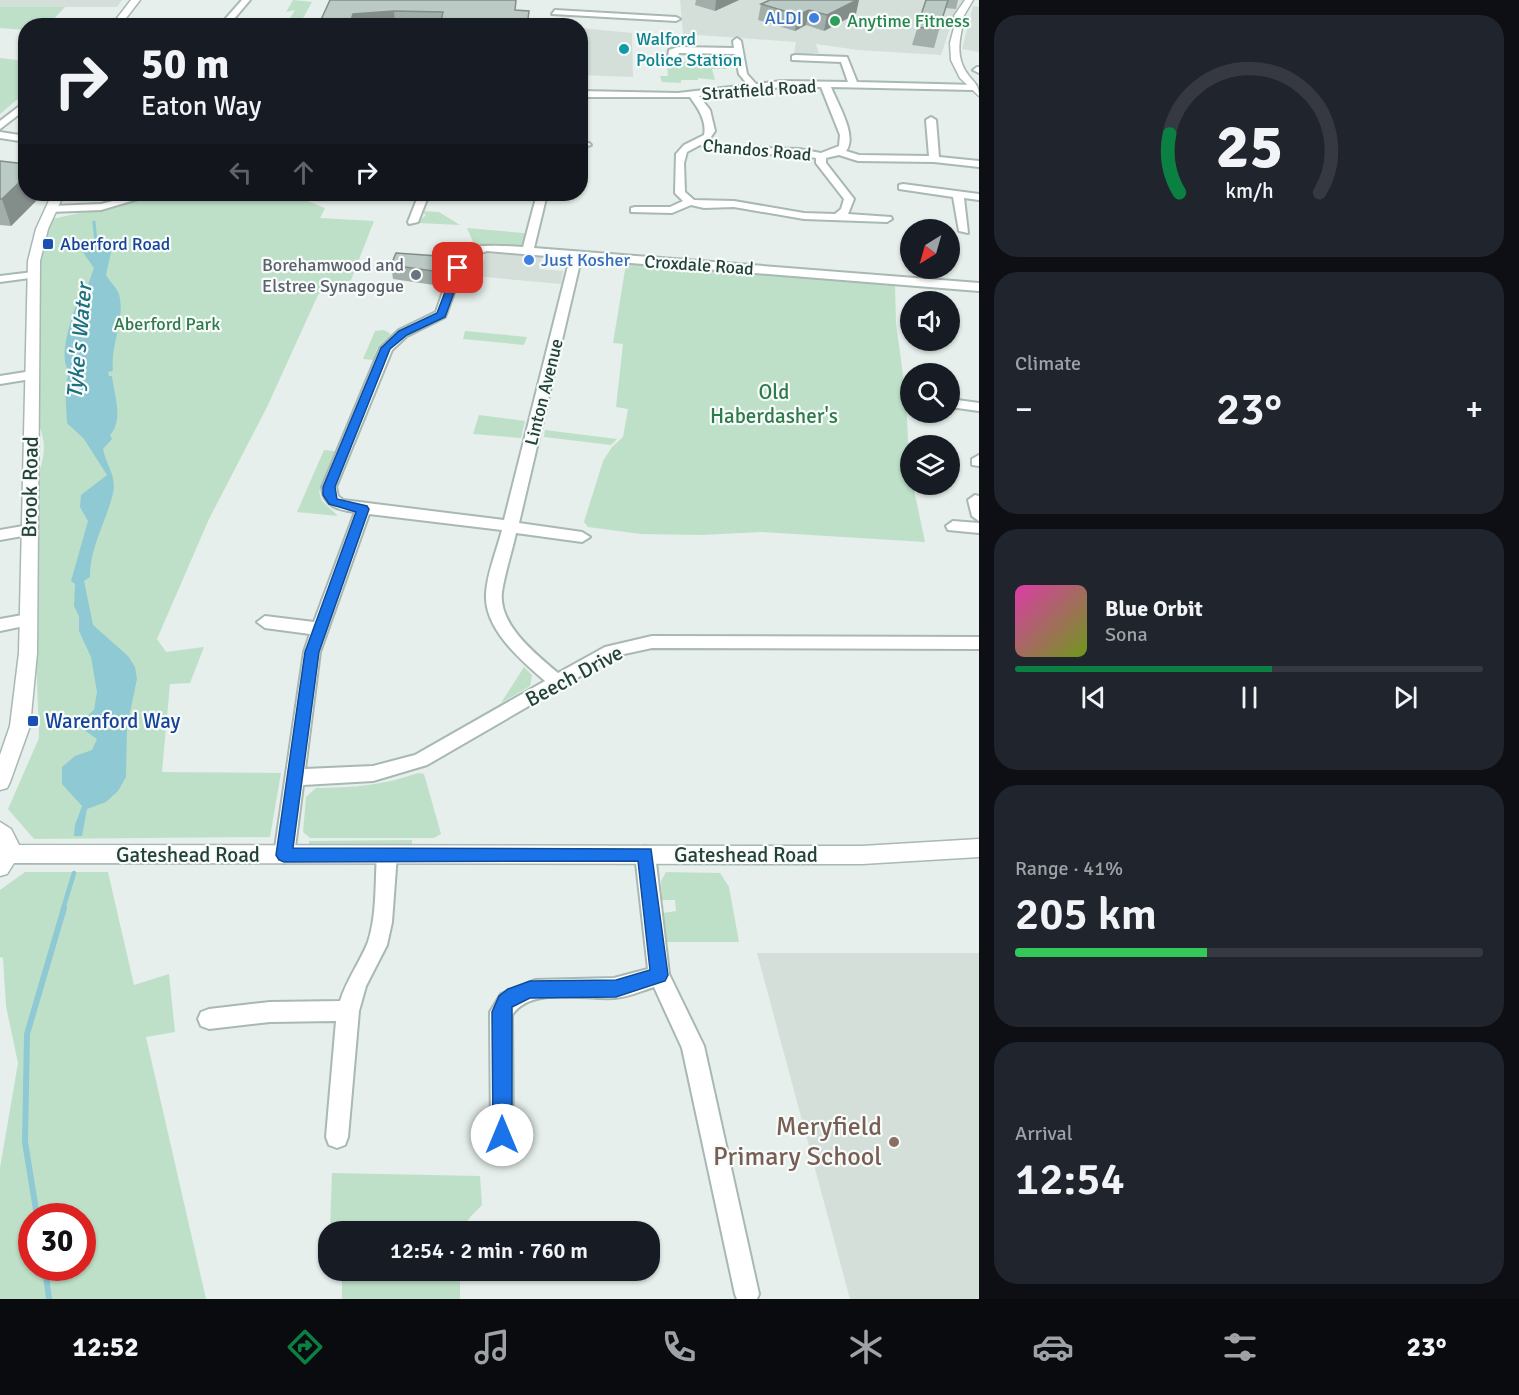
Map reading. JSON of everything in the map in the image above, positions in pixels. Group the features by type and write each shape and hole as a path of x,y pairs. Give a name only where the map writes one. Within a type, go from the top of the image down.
{"street":[{"path":"121,18 136,0"},
{"path":"230,18 246,0"},
{"path":"550,18 555,12 557,0"},
{"path":"969,0 965,10 958,16 960,20 954,58 962,74 976,90"},
{"path":"555,12 676,19"},
{"path":"737,40 743,74 753,86"},
{"path":"665,60 673,60 672,52 678,50 738,51"},
{"path":"795,58 844,59 854,86"},
{"path":"820,156 838,152 844,147 845,135 825,85"},
{"name":"Stratfield Road","path":"588,94 693,95 753,86 825,85 976,90"},
{"path":"693,95 708,117 709,135 700,142"},
{"path":"0,126 18,111"},
{"path":"932,120 930,123 934,159"},
{"path":"0,135 18,138"},
{"name":"Chandos Road","path":"690,202 680,193 681,154 686,148 700,142 731,150 799,152 820,156 821,163 849,199 846,210 838,217"},
{"path":"838,152 858,158 934,159 979,164"},
{"path":"903,187 979,197"},
{"path":"958,194 964,231"},
{"name":"Brook Road","path":"0,782 12,753 23,707 28,620 33,275 42,229 55,201"},
{"path":"51,209 101,207 124,201"},
{"path":"413,222 421,201"},
{"path":"528,251 540,201"},
{"path":"635,210 672,210 690,202 753,206 804,216 887,219"},
{"name":"Croxdale Road","path":"509,527 363,509 333,502 329,495 329,487 386,348 403,333 441,314 465,253 487,248 979,286"},
{"name":"Linton Avenue","path":"558,683 503,628 495,611 495,580 576,255"},
{"path":"0,279 33,275"},
{"path":"0,380 32,375"},
{"path":"960,404 979,407"},
{"path":"975,500 979,516"},
{"path":"284,855 308,674 319,629 363,509"},
{"path":"953,526 979,528"},
{"path":"509,527 582,537"},
{"path":"0,535 29,530"},
{"path":"0,625 28,620"},
{"path":"265,622 319,629"},
{"name":"Beech Drive","path":"294,777 354,777 388,773 421,760 611,651 652,642 979,643"},
{"path":"0,831 7,837 4,860"},
{"name":"Gateshead Road","path":"4,860 387,854 862,855 979,848"},
{"path":"337,1137 348,1011 356,983 377,945 382,922 387,854"},
{"path":"645,854 659,975 693,1046 747,1294"},
{"path":"502,1135 501,1012 505,1002 514,995 530,990 616,988 659,975"},
{"path":"209,1019 270,1012 348,1011"}],"shaded area":[{"path":"0,0 122,0 117,7 0,7"},
{"path":"680,0 964,0 953,19 941,55 858,50 816,44 819,53 813,53 815,56 793,59 796,42 683,34"},
{"path":"973,6 979,7 979,52 962,49"},
{"path":"588,29 632,33 633,77 588,75"},
{"path":"485,253 542,257 539,269 563,271 561,284 463,275 466,264 483,265"},
{"name":"Meryfield Primary School","path":"757,953 979,953 979,1299 850,1299"}],"green space":[{"path":"293,0 312,2 303,18 290,18 295,10 286,12"},
{"path":"0,7 65,7 55,18 18,18 18,29 0,28"},
{"path":"0,58 18,60 18,99 0,114"},
{"path":"670,61 725,63 727,69 712,69 715,80 698,78 698,80 681,80 681,83 662,82 660,76 668,76 667,63"},
{"name":"Aberford Park","path":"134,201 308,201 325,208 320,218 374,221 351,280 325,289 318,295 267,407 209,519 157,639 166,652 204,647 190,683 170,684 162,772 281,773 270,837 34,839 8,809 39,738 36,653 39,472 44,449 39,425 38,320 41,301 38,267 44,239 52,219"},
{"path":"420,211 439,212 460,225 417,223 426,215"},
{"path":"467,228 526,234 523,245 518,247 474,244"},
{"name":"Old Haberdasher's","path":"626,264 895,285 896,323 901,363 900,423 907,423 908,435 900,435 900,495 915,495 925,542 761,532 701,535 641,534 588,527 584,522 603,461 612,447 623,437 628,409 616,407 623,344 613,343"},
{"path":"384,330 391,334 377,348 373,360 363,359 375,331"},
{"path":"465,331 527,337 524,345 463,339"},
{"path":"479,415 525,421 521,438 473,434"},
{"path":"545,430 617,439 611,445 544,437"},
{"path":"324,450 335,451 319,492 322,501 338,516 297,512"},
{"path":"524,667 532,675 530,686 501,703"},
{"path":"418,773 424,774 441,834 434,838 310,838 303,832 306,797 316,788 368,785"},
{"path":"412,840 412,846 309,845 309,841"},
{"path":"25,872 108,872 134,985 169,974 175,1032 146,1037 206,1299 0,1299 0,1168 18,1063 6,1006 3,958 0,957 0,890"},
{"path":"666,872 720,873 729,887 739,942 667,942 663,913 676,911 675,900 662,900 661,881"},
{"path":"332,1173 480,1176 482,1205 467,1221 330,1221"},
{"path":"342,1281 460,1281 460,1299 342,1299"}],"water":[{"path":"113,243 106,275 118,292 121,308 113,353 113,371 108,372 109,376 112,376 117,414 114,429 110,435 112,439 103,449 114,487 92,556 90,577 84,581 93,625 128,656 135,667 137,679 127,727 126,777 118,791 106,802 87,809 82,836 74,836 75,825 82,806 62,784 62,767 75,756 92,750 97,739 77,725 94,710 97,692 91,657 79,631 79,616 74,606 75,584 71,581 88,521 80,507 81,495 107,475 84,439 67,423 65,387 69,371 65,355 68,332 75,308 82,290 87,288 94,268 80,248"}],"building":[{"path":"330,0 516,0 515,10 529,11 528,18 442,18 443,12 394,11 353,14 352,18 322,18"},
{"path":"770,0 857,0 827,15 809,10 798,15 761,4"},
{"path":"926,0 948,0 939,29 917,27"},
{"path":"0,161 18,163 18,184 0,199"},
{"path":"396,253 438,256 433,271 391,265"}],"waterway":[{"name":"Tyke's Water","path":"94,222 97,252"},
{"name":"Tyke's Water","path":"63,909 74,873"},
{"name":"Tyke's Water","path":"35,1203 25,1142 27,1034 64,908"},
{"name":"Tyke's Water","path":"47,1281 49,1299"}],"place":[{"name":"ALDI","path":"814,18"},
{"name":"Anytime Fitness","path":"835,21"},
{"name":"Walford Police Station","path":"624,49"},
{"name":"Aberford Road","path":"48,244"},
{"name":"Just Kosher","path":"529,260"},
{"name":"Borehamwood and Elstree Synagogue","path":"416,275"},
{"name":"Warenford Way","path":"33,721"},
{"name":"Meryfield Primary School","path":"894,1142"}],"route":[{"path":"458,268 441,314 432,321 403,333 386,348 329,487 329,495 333,502 363,509 312,652 284,855 645,854 659,975 616,988 530,990 514,995 505,1002 501,1012 502,1135"}]}
